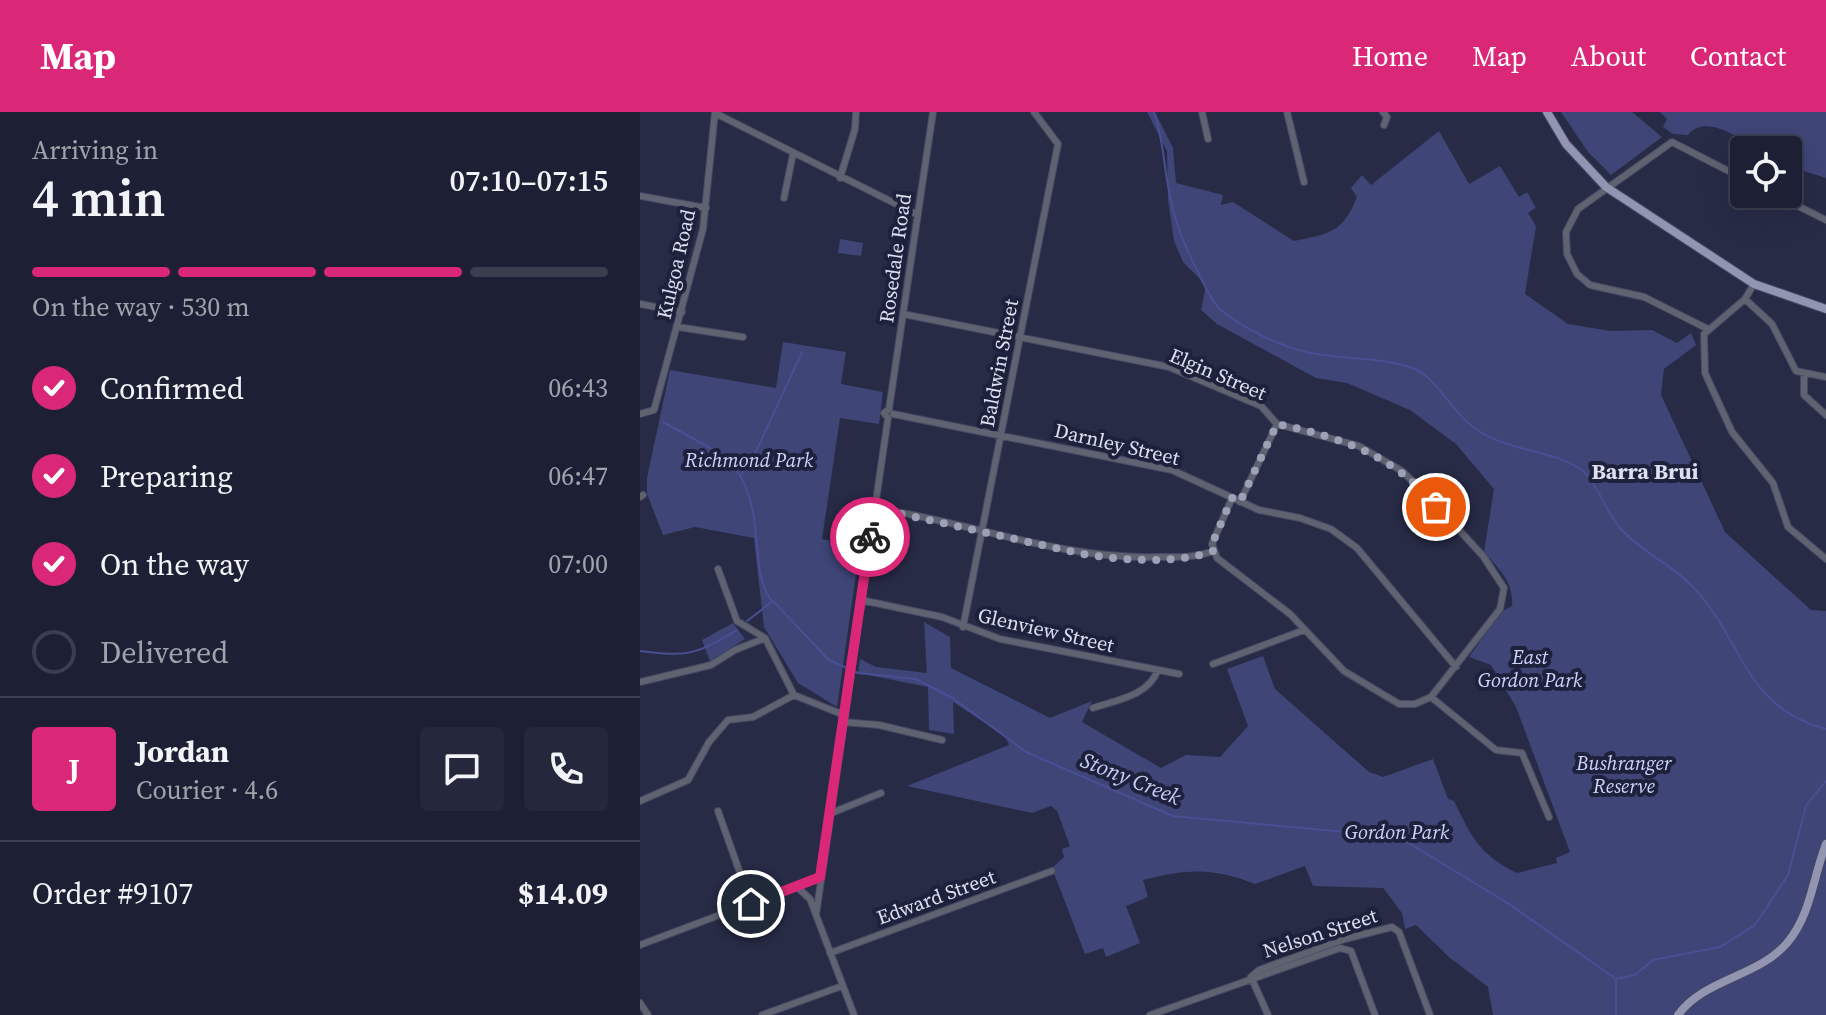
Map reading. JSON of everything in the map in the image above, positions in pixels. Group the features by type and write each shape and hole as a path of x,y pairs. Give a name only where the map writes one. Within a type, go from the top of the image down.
{"main road":[{"path":"1547,112 1566,144 1606,187 1754,284 1826,309"},
{"path":"1675,1015 1697,991 1746,974 1782,949 1797,930 1826,844"}],"street":[{"path":"715,112 918,215"},
{"name":"Kulgoa Road","path":"643,414 654,410 658,402 664,367 682,312 706,208 715,112"},
{"path":"840,178 855,129 856,112"},
{"name":"Rosedale Road","path":"816,915 933,112"},
{"name":"Baldwin Street","path":"963,627 1058,144 1034,112"},
{"path":"1202,112 1208,139"},
{"path":"1287,112 1304,182"},
{"path":"1383,112 1387,117 1384,125"},
{"path":"1708,329 1644,297 1598,289 1577,274 1565,248 1568,225 1578,209 1672,142 1730,172"},
{"path":"784,198 793,154"},
{"path":"640,196 706,208"},
{"path":"1802,208 1826,220"},
{"path":"1754,284 1745,299 1708,329 1703,338 1705,373 1732,432 1773,483 1788,527 1826,559"},
{"path":"1745,299 1772,324 1789,363 1804,374 1826,377"},
{"path":"640,304 682,312"},
{"name":"Elgin Street","path":"903,314 1169,367 1261,406 1277,424 1359,446 1402,471 1483,556 1504,588 1500,609 1456,667"},
{"path":"678,327 743,337"},
{"path":"1804,374 1804,395 1826,415"},
{"name":"Darnley Street","path":"890,414 1172,470 1240,502 1331,529 1348,542 1456,667"},
{"path":"1240,502 1277,424"},
{"path":"1232,498 1212,544 1217,558 1290,614 1344,671 1389,699 1415,704 1431,697 1456,667"},
{"path":"874,508 1116,559 1199,556 1213,551"},
{"path":"718,569 737,621 765,638 794,695 843,719 942,740"},
{"name":"Glenview Street","path":"861,600 942,617 1000,639 1179,674"},
{"path":"1213,664 1304,630"},
{"path":"640,682 711,665 735,650 765,638"},
{"path":"1093,708 1141,692 1154,680 1158,670"},
{"path":"640,801 688,780 709,742 728,720 753,717 794,695"},
{"path":"1431,697 1496,750 1522,753 1549,817"},
{"path":"829,814 881,793"},
{"path":"718,811 751,904"},
{"name":"Edward Street","path":"830,953 1052,871"},
{"path":"640,945 820,877"},
{"name":"Rosedale Road","path":"796,886 810,899 854,1015"},
{"name":"Nelson Street","path":"1251,977 1259,970 1388,927 1399,932 1430,1015"},
{"name":"Nelson Street","path":"1150,1015 1340,948 1351,951 1375,1015"},
{"path":"1251,977 1268,1015"},
{"path":"762,1015 842,986"},
{"path":"640,1003 648,1015"},
{"path":"1178,1005 1182,1015"}],"green space":[{"path":"1147,112 1155,112 1173,148 1176,183 1223,195 1221,205 1233,202 1294,241 1334,230 1352,209 1357,197 1351,188 1362,175 1371,185 1439,131 1469,184 1500,166 1519,197 1527,192 1536,208 1528,213 1536,226 1525,294 1568,324 1611,331 1652,330 1677,343 1691,333 1696,345 1664,369 1661,395 1725,532 1811,610 1826,611 1826,1015 1493,1015 1488,987 1449,957 1416,925 1405,929 1402,913 1383,888 1313,886 1305,866 1255,884 1212,872 1173,874 1143,880 1148,897 1126,906 1140,943 1106,957 1103,948 1085,954 1052,868 1064,857 1062,849 1070,846 1057,811 1051,806 1032,813 907,786 1009,745 1005,736 953,702 954,734 929,730 928,687 858,673 860,659 876,667 927,673 924,622 950,637 951,668 1050,718 1092,701 1082,722 1161,768 1186,755 1220,757 1248,726 1227,669 1263,656 1275,689 1369,772 1383,777 1433,759 1448,799 1454,801 1478,844 1504,866 1517,873 1557,863 1556,858 1570,852 1516,707 1491,665 1469,657 1501,612 1512,606 1508,583 1484,552 1494,489 1456,444 1410,410 1347,383 1316,378 1217,324 1201,310 1206,285 1183,262 1174,241 1168,200 1167,151"},
{"path":"1561,112 1632,112 1662,137 1611,175 1588,152"},
{"path":"1660,112 1826,112 1826,178 1802,170 1802,136 1736,136 1704,126 1688,135 1673,134 1663,127 1667,119"},
{"path":"840,239 863,243 861,256 838,253"},
{"name":"Richmond Park","path":"783,342 846,352 841,384 883,392 879,424 840,418 822,539 860,546 837,707 798,683 764,627 754,538 695,527 663,535 647,494 647,478 670,370 776,388"},
{"path":"733,623 745,639 710,661 702,640"}],"waterway":[{"path":"1154,112 1179,229 1206,288 1221,310 1249,329 1292,348 1415,369 1423,373 1461,416 1479,431 1506,444 1561,459 1584,472 1620,528 1636,544 1682,577 1708,605 1760,688 1777,705 1798,719 1826,729"},
{"path":"772,601 761,576 752,509 740,476 754,456 802,352"},
{"path":"663,422 712,449 732,466"},
{"path":"733,466 739,475"},
{"name":"Stony Creek","path":"747,621 773,601 829,660 858,673 916,679 954,699 1026,752 1173,816 1399,837 1509,904 1616,979"},
{"name":"Stony Creek","path":"640,651 670,654 691,652 737,630"},
{"path":"1616,1015 1616,979 1635,975 1653,960 1720,947 1755,925 1788,875 1806,806 1826,781"}],"way so far":[{"path":"870,537 874,508 1116,559 1199,556 1213,551 1212,544 1232,498 1240,502 1277,424 1326,434 1359,446 1402,471 1436,507"}],"district":[{"name":"Barra Brui","path":"1645,471"}],"route":[{"path":"751,904 820,877 870,537"}],"park label":[{"name":"East Gordon Park","path":"1530,668"},
{"name":"Bushranger Reserve","path":"1624,774"},
{"name":"Gordon Park","path":"1397,832"}]}
